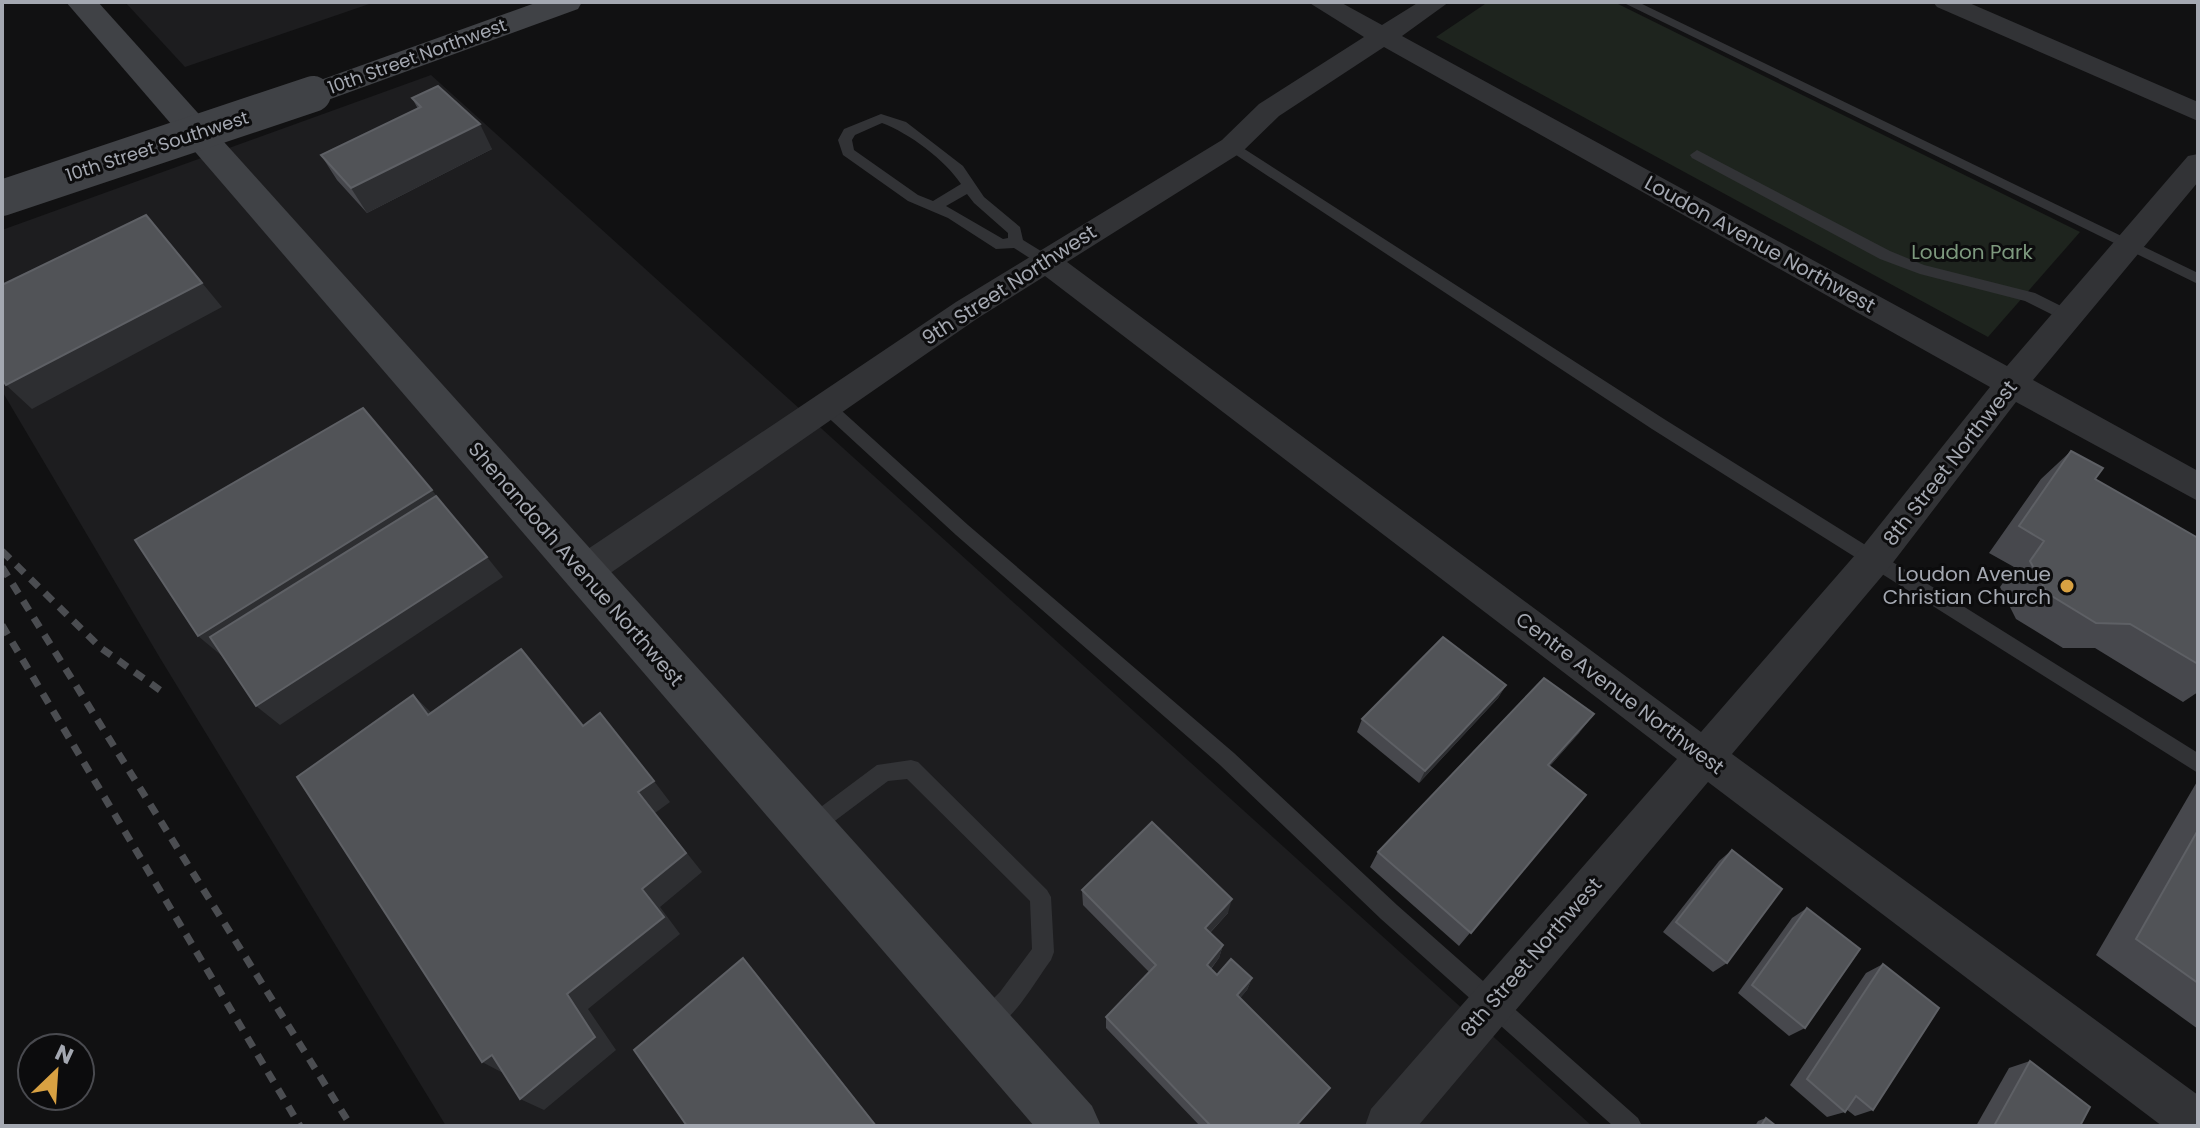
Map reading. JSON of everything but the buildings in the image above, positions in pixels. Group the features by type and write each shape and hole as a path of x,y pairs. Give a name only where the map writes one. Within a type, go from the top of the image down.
{"street":[{"name":"Shenandoah Avenue Northwest","path":"81,2 1072,1126"},
{"name":"10th Street Northwest","path":"306,83 498,2"},
{"name":"10th Street Northwest","path":"306,83 567,2"},
{"name":"Loudon Avenue Northwest","path":"1321,2 2198,487"},
{"name":"9th Street Northwest","path":"583,572 826,406 1030,251 1232,146 1269,110 1436,2"},
{"path":"1946,2 2198,112"},
{"name":"10th Street Southwest","path":"2,174 306,83"},
{"name":"10th Street Southwest","path":"2,198 306,83"},
{"name":"8th Street Northwest","path":"1388,1126 1875,558 2011,384 2198,163"},
{"name":"Centre Avenue Northwest","path":"1030,251 2198,1124"}],"lane":[{"path":"1628,2 2198,279"},
{"path":"881,118 901,125 958,169 979,200 1015,231 1030,251 1001,245 935,206 913,198 848,152 845,140 849,132 881,118"},
{"path":"1232,146 1658,424 2198,764"},
{"path":"1697,155 1885,255 1920,269 1985,283 2030,297 2067,316"},
{"path":"935,206 969,186"},
{"path":"826,406 962,530 1227,759 1389,912 1630,1126"},
{"path":"809,828 884,772 911,769 1040,897 1043,952 1008,1000 983,1025"}],"shaded area":[{"path":"125,2 375,2 185,67"},
{"path":"431,75 1592,1126 446,1126 160,658 2,391 2,230"}],"green space":[{"name":"Loudon Park","path":"1488,2 1614,2 2080,232 1988,337 1436,37"}],"railway":[{"path":"2,551 101,648 164,693"},
{"path":"2,567 351,1126"},
{"path":"2,625 300,1126"}],"place":[{"name":"Loudon Avenue Christian Church","path":"2067,586"}]}
